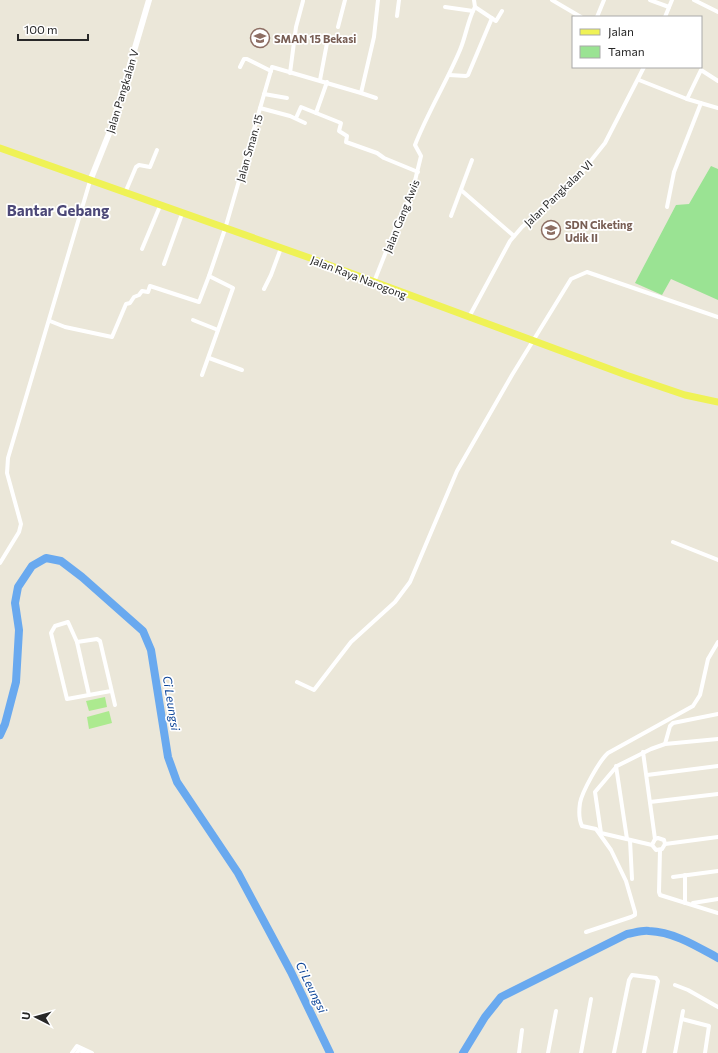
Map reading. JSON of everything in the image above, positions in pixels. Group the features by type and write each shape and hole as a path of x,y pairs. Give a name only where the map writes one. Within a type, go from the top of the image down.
{"main road":[{"name":"Jalan Raya Narogong","path":"0,148 281,248 685,395 718,402"}],"street":[{"name":"Jalan Pangkalan V","path":"90,181 112,126 149,0"},
{"path":"338,27 345,0"},
{"path":"361,93 374,37 378,0"},
{"path":"397,16 400,0"},
{"path":"474,0 474,9 460,50 449,75 466,76 468,74 492,18"},
{"path":"552,0 579,16"},
{"path":"597,16 604,0"},
{"path":"650,0 669,7"},
{"path":"665,16 672,0"},
{"path":"694,0 718,12"},
{"path":"290,73 296,27 303,1"},
{"path":"445,7 474,9 496,21 502,11"},
{"path":"320,80 327,43"},
{"path":"240,66 244,60 247,59 271,69 320,80 376,98"},
{"name":"Jalan Pangkalan VI","path":"469,317 490,276 514,236 576,178 593,160 605,143 639,80 644,68"},
{"name":"Jalan Sman. 15","path":"50,321 65,327 111,338 126,304 130,303 134,297 139,295 142,291 148,292 150,286 199,302 225,229 271,69"},
{"path":"687,99 701,70 718,81"},
{"name":"Jalan Gang Awis","path":"374,282 393,242 418,172 421,156 415,145 429,110 449,75"},
{"path":"639,80 687,99 716,108 716,103 718,103"},
{"path":"316,113 327,82"},
{"path":"264,94 287,98"},
{"path":"667,207 674,172 701,103"},
{"path":"296,118 301,107 341,123 339,131 347,136 346,142 377,153 384,158 418,172"},
{"path":"260,108 296,118 305,123"},
{"path":"125,193 136,167 139,165 148,168 151,166 157,150"},
{"path":"451,216 472,160"},
{"path":"0,563 19,532 21,524 7,473 8,458 20,412 50,321 90,181"},
{"path":"461,190 514,236"},
{"path":"142,249 160,206"},
{"path":"164,264 182,214"},
{"path":"264,289 281,248"},
{"path":"297,682 314,690 351,642 395,602 410,582 457,471 533,340 571,279 587,272 718,317"},
{"path":"202,375 233,288 209,276"},
{"path":"193,320 218,330"},
{"path":"208,358 242,370"},
{"path":"673,542 718,560"},
{"path":"89,695 78,642 68,622 55,626 52,628 51,633 67,699 69,700 111,691"},
{"path":"78,642 98,639 100,641 115,705"},
{"path":"586,932 631,917 635,915 635,912 626,881 611,850 596,829 582,826 579,809 581,800 601,762 608,753 693,706 700,695 708,659 718,642"},
{"path":"665,744 670,726 673,723 718,714"},
{"path":"660,850 656,850 652,845 602,834 599,829 595,793 616,766 643,752 665,744 718,739"},
{"path":"643,752 655,839 652,845"},
{"path":"616,766 629,839 632,878"},
{"path":"647,775 718,766"},
{"path":"650,802 718,794"},
{"path":"718,837 665,844 660,850 659,894 718,913"},
{"path":"655,839 661,838 665,844"},
{"path":"673,877 718,871"},
{"path":"685,875 685,903"},
{"path":"690,904 718,899"},
{"path":"614,1053 629,980 632,976 656,978 658,981 644,1053"},
{"path":"675,985 694,992 718,1007"},
{"path":"581,1053 591,999"},
{"path":"548,1053 556,1011"},
{"path":"675,1053 683,1011"},
{"path":"682,1019 709,1026 705,1053"},
{"path":"519,1053 522,1030"},
{"path":"72,1053 77,1046 92,1053"},
{"path":"77,1053 79,1050 86,1053"}],"green space":[{"path":"711,166 718,169 718,300 671,279 662,295 635,283 676,205 689,204"},
{"path":"105,697 107,707 89,711 86,701"},
{"path":"109,711 112,723 89,729 87,717"}],"waterway":[{"name":"Ci Leungsi","path":"0,735 5,724 16,682 19,630 15,603 18,587 32,566 46,558 61,561 82,577 143,631 151,650 168,757 177,782 238,873 291,972 330,1053"},
{"name":"Ci Leungsi","path":"463,1053 485,1017 501,997 627,934 641,931 667,934 685,940 718,958"}],"place":[{"name":"SMAN 15 Bekasi","path":"260,38"},
{"name":"SDN Ciketing Udik II","path":"551,230"}],"district":[{"name":"Bantar Gebang","path":"58,210"}]}
